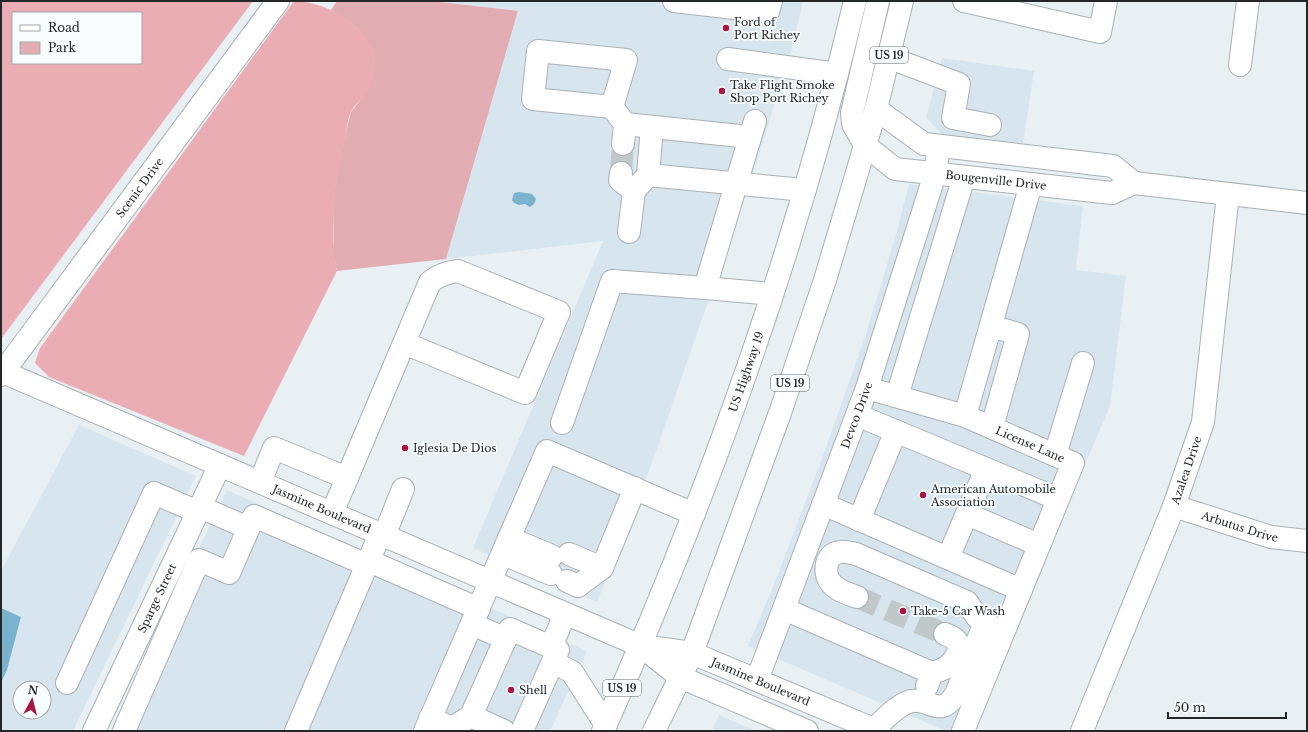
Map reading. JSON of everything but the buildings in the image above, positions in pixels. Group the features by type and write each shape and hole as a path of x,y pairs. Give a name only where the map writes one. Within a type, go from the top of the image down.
{"main road":[{"name":"Scenic Drive","path":"2,373 278,1"},
{"path":"674,1 768,12 771,1"},
{"name":"US Highway 19","path":"605,728 641,646 694,514 741,389 820,139 855,1"},
{"name":"Bougenville Drive","path":"878,1 852,113 852,124 865,145 895,169 1112,193 1134,183"},
{"name":"US 19","path":"654,731 692,653 780,413 822,288 876,109 902,1"},
{"path":"964,1 993,4 1100,32 1106,1"},
{"path":"1240,65 1248,1"},
{"path":"888,57 959,84 953,118 990,125"},
{"path":"728,59 837,74"},
{"path":"612,107 624,134 652,127 752,129 705,288"},
{"path":"876,109 924,144 1113,166 1134,183 1307,203"},
{"path":"630,232 634,191 648,174 652,127"},
{"name":"Devco Drive","path":"757,680 867,388 935,174 939,146"},
{"path":"621,173 620,180 634,191"},
{"path":"648,174 804,190"},
{"path":"897,396 964,177"},
{"path":"965,416 1031,184"},
{"name":"Azalea Drive","path":"1082,731 1174,506 1203,422 1228,194"},
{"path":"924,210 951,218"},
{"path":"332,513 347,478 404,343 430,282 438,276 448,272 458,271 559,312 525,393 404,343"},
{"path":"562,423 612,281 772,294"},
{"path":"991,326 1018,334 992,427"},
{"path":"1055,455 1083,363"},
{"name":"Jasmine Boulevard","path":"2,373 641,646 692,653 876,731"},
{"name":"License Lane","path":"867,388 965,416 1073,463 1021,590 989,622 963,731"},
{"path":"857,415 1058,499"},
{"path":"859,520 896,431"},
{"path":"260,482 274,448 347,478"},
{"path":"605,728 572,672 552,655 510,629 471,716 452,728 428,724 547,451 694,514"},
{"name":"Sparge Street","path":"94,731 220,465"},
{"path":"948,558 986,469"},
{"path":"508,542 569,567 635,488"},
{"path":"296,731 368,563 403,489"},
{"path":"67,683 154,493 248,528"},
{"path":"823,504 1021,590"},
{"name":"Arbutus Drive","path":"1174,506 1271,537 1307,541"},
{"path":"967,514 1039,545"},
{"path":"124,731 199,560 229,573 254,516 368,563 475,617 506,639"},
{"path":"857,597 838,589 827,577 826,569 828,561 833,555 840,552 856,554 879,574 989,622 956,694 947,705 941,707 912,701 900,705 876,731"},
{"path":"784,609 932,673 945,668 954,660 958,652 958,644 954,638 945,634"},
{"path":"522,731 552,655 565,614"},
{"name":"Jasmine Boulevard","path":"641,646 680,677 807,731"},
{"path":"920,702 932,673"},
{"path":"471,716 504,731"}],"shaded area":[{"path":"1,1 253,1 1,339"},
{"path":"294,1 306,2 320,6 334,11 347,19 368,39 373,51 375,64 368,91 352,109 338,172 333,222 333,238 337,271 244,456 49,377 35,363 40,348"},
{"path":"431,1 803,1 793,44 758,158 653,460 597,602 473,548 603,241 446,259 518,12"},
{"path":"942,58 1034,71 1023,144 942,135 926,117"},
{"path":"909,184 1083,206 1076,270 1126,276 1110,406 971,731 946,731 748,646 775,582 824,453 865,337 896,235"},
{"path":"79,425 196,476 73,731 1,731 1,683 7,670 21,617 1,608 1,571"},
{"path":"227,490 587,651 550,731 110,731"},
{"path":"719,715 755,731 712,731"}],"green space":[{"path":"337,1 431,1 518,11 446,259 337,271 334,255 333,204 338,167 351,112 368,90 358,28 331,10"}],"water":[{"path":"519,192 532,194 536,199 534,204 530,207 525,204 519,205 514,203 512,200 514,193"},
{"path":"1,608 21,617 7,670 1,683"}],"tunnel":[{"path":"621,173 623,144"},
{"path":"857,597 945,634"}],"place":[{"name":"Ford of Port Richey","path":"726,28"},
{"name":"Take Flight Smoke Shop Port Richey","path":"722,91"},
{"name":"Iglesia De Dios","path":"405,448"},
{"name":"American Automobile Association","path":"923,495"},
{"name":"Take-5 Car Wash","path":"903,611"},
{"name":"Shell","path":"511,690"}]}
